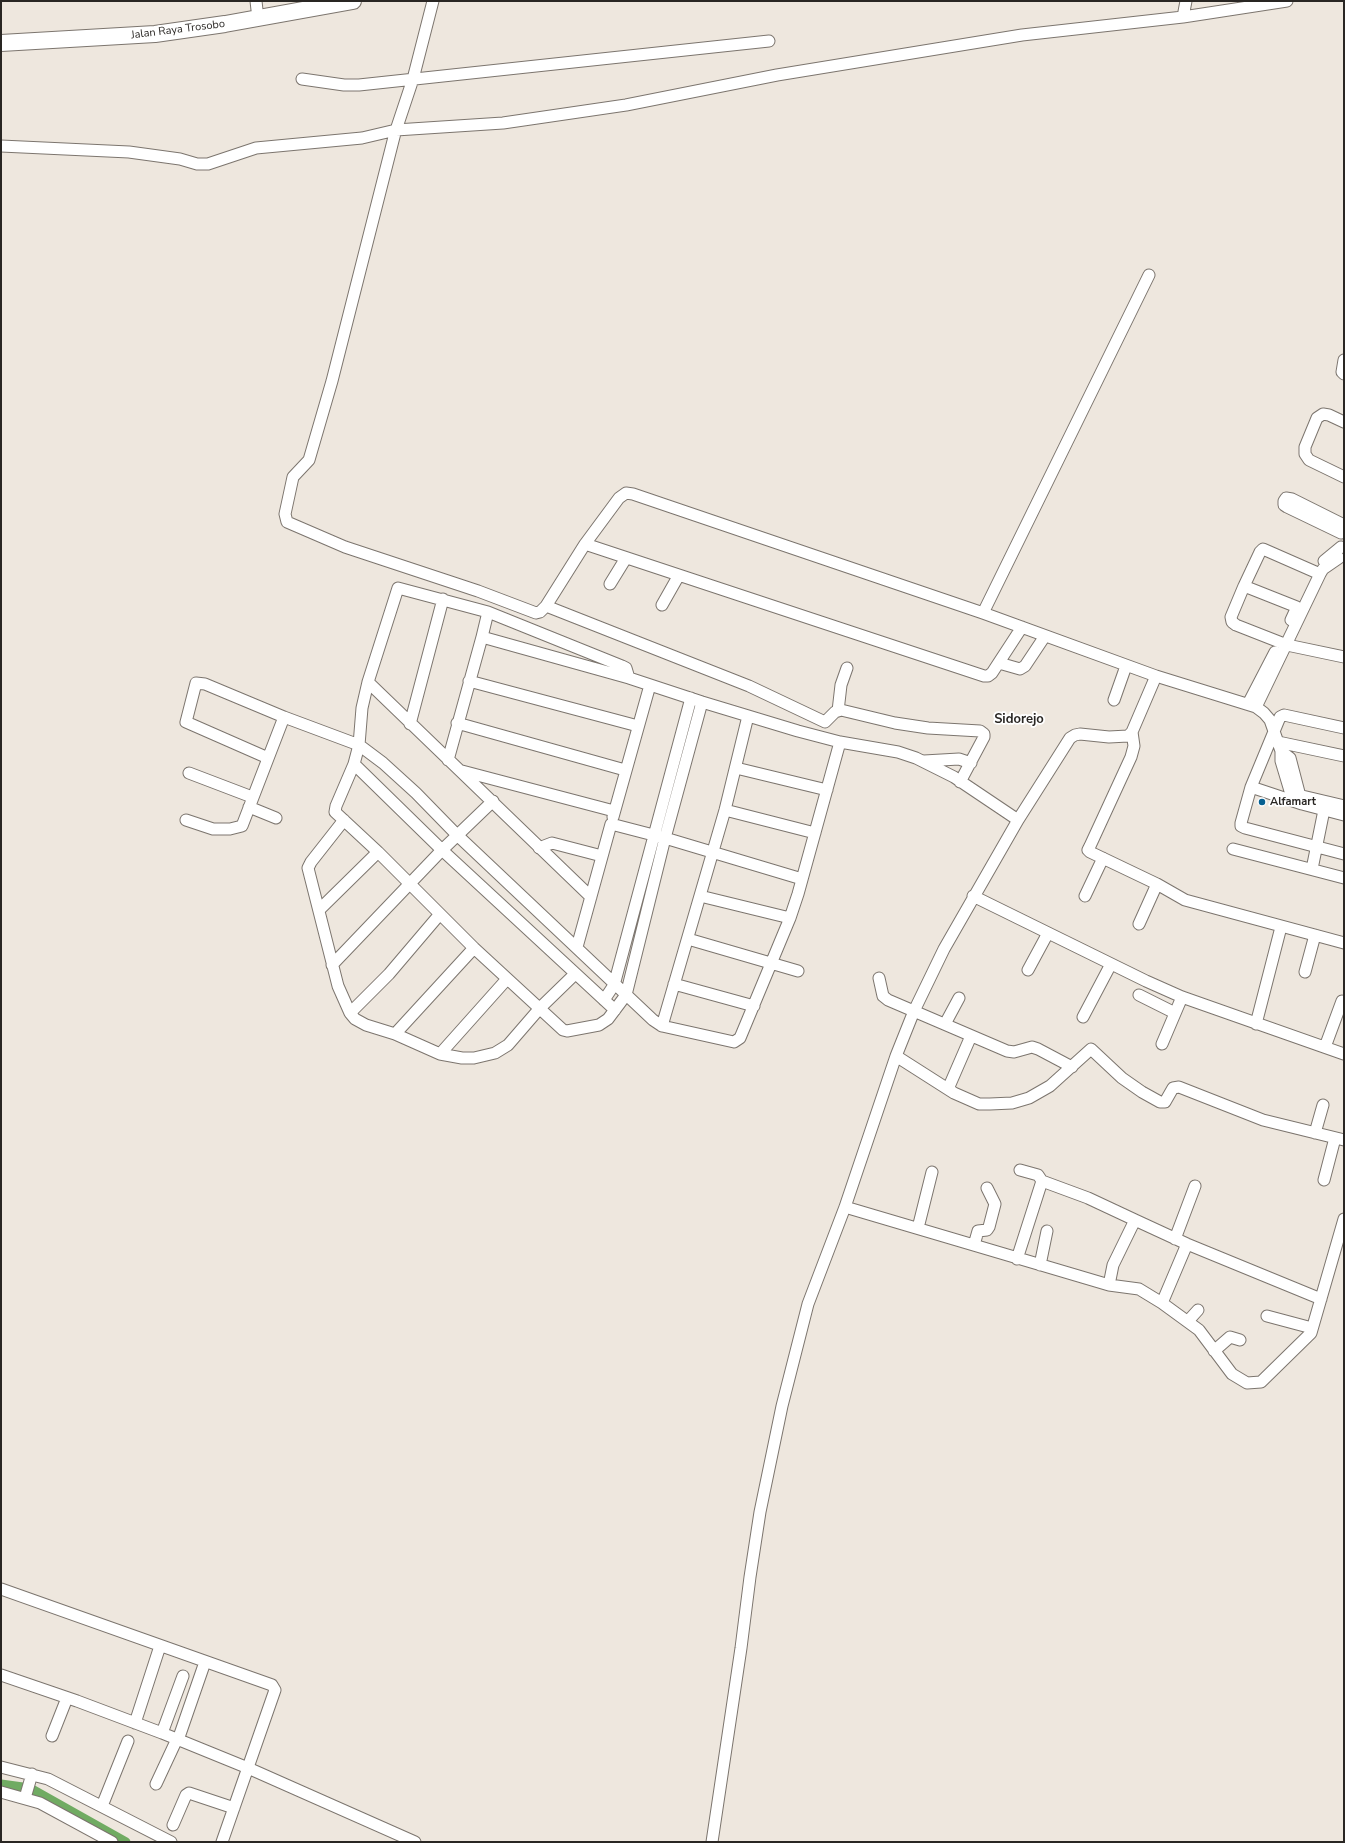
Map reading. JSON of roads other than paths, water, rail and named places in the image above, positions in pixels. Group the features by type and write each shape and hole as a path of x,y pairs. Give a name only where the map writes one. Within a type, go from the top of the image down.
{"highway":[{"name":"Jalan Raya Trosobo","path":"1,33 156,25 257,5 306,1"},
{"name":"Jalan Raya Trosobo","path":"1,43 155,34 225,24 353,1"}],"street":[{"path":"433,1 413,78 394,134 332,381 309,460 294,476 285,519 287,522 345,547 478,591 531,612 540,612 546,606 585,544 618,498 626,494 633,494 1022,627 1126,666 1259,711 1278,742 1289,756 1288,769 1296,798"},
{"path":"1183,17 1186,1"},
{"path":"1,146 129,152 180,159 197,164 208,164 256,148 503,123 626,105 777,75 1014,36 1183,17 1287,1"},
{"path":"302,79 352,85 769,41"},
{"path":"983,614 1150,275"},
{"path":"1344,360 1342,372 1344,374"},
{"path":"1344,422 1329,415 1323,414 1317,418 1305,446 1305,454 1309,460 1344,477"},
{"path":"1259,711 1296,607 1317,573 1342,554 1343,529"},
{"path":"585,544 984,676 988,676 999,663 1022,627"},
{"path":"1317,573 1263,549 1260,552 1244,586 1232,618 1232,622 1236,626 1284,644 1344,657"},
{"path":"610,584 626,558"},
{"path":"1284,644 1317,573"},
{"path":"662,605 679,575"},
{"path":"1244,586 1296,607"},
{"path":"629,678 626,668 622,666 488,612 443,598 401,588 397,589 368,682 362,708 358,749 354,764 335,809 336,813 378,852 474,948 563,1030 567,1031 599,1025 608,1019 626,995 660,837"},
{"path":"410,724 443,598"},
{"path":"546,606 749,686 825,722"},
{"path":"448,760 488,612"},
{"path":"999,663 1020,669 1025,666 1045,636"},
{"path":"482,637 629,678 748,716 818,736 840,742 898,752 924,761 960,782 1018,820"},
{"path":"1114,700 1126,666"},
{"path":"818,736 825,722 838,711 842,685 847,668"},
{"path":"1156,676 1132,732 1134,746 1131,757 1088,850 1157,884 1189,902 1344,943"},
{"path":"469,681 638,726"},
{"path":"268,758 187,724 185,720 195,685 198,682 283,721 358,749 389,768 456,834 577,947 614,985 653,1020 662,1026 734,1042 740,1038 790,918 828,790 840,742"},
{"path":"368,682 591,897"},
{"path":"577,947 625,770 650,685"},
{"path":"604,1000 614,985 660,837 696,700"},
{"path":"838,711 928,728 980,731 984,734 984,737 960,782"},
{"path":"1344,728 1284,715 1280,717 1278,742 1251,788 1241,826 1344,854"},
{"path":"662,1026 725,810 748,716"},
{"path":"186,820 213,829 239,827 243,824 250,802 283,721"},
{"path":"457,723 625,770"},
{"path":"712,1842 760,1512 782,1406 808,1304 845,1207 890,1078 895,1059 914,1011 944,949 1018,820 1070,738 1080,734 1124,737 1132,732"},
{"path":"1278,742 1344,756"},
{"path":"924,761 959,759 970,763"},
{"path":"354,764 442,850 615,1010"},
{"path":"736,768 828,790"},
{"path":"460,770 614,811"},
{"path":"189,773 250,802 276,818"},
{"path":"1251,788 1342,810"},
{"path":"1296,798 1324,810 1342,810"},
{"path":"332,965 456,834 492,801"},
{"path":"725,810 815,833"},
{"path":"1312,869 1324,810"},
{"path":"344,820 308,868 338,986 350,1013 366,1025 395,1034 440,1054 469,1059 495,1053 508,1045 540,1008 575,974"},
{"path":"611,824 802,879"},
{"path":"539,848 552,843 602,856"},
{"path":"1233,849 1344,878"},
{"path":"319,910 378,852"},
{"path":"1084,896 1103,858"},
{"path":"1138,924 1157,884"},
{"path":"700,896 790,918"},
{"path":"974,896 1146,981 1182,997 1344,1054"},
{"path":"350,1013 388,974 440,914"},
{"path":"1256,1024 1281,927"},
{"path":"1028,970 1048,933"},
{"path":"1305,972 1314,935"},
{"path":"688,939 798,971"},
{"path":"395,1034 474,948"},
{"path":"1083,1017 1111,964"},
{"path":"879,978 883,996 888,1000 1007,1051 1014,1052 1032,1048 1038,1049 1072,1067"},
{"path":"440,1054 507,979"},
{"path":"674,984 754,1006"},
{"path":"1139,994 1175,1013"},
{"path":"1162,1044 1182,997"},
{"path":"945,1024 959,998"},
{"path":"1325,1047 1342,1001"},
{"path":"948,1089 971,1036"},
{"path":"895,1059 965,1099 979,1104 1012,1103 1029,1098 1050,1086 1091,1049 1122,1078 1160,1102 1166,1102 1173,1088 1179,1087 1263,1120 1340,1139 1324,1180"},
{"path":"1315,1133 1323,1105"},
{"path":"1020,1170 1038,1175 1042,1181 1088,1198 1187,1244 1321,1299"},
{"path":"918,1228 932,1172"},
{"path":"1017,1259 1042,1181"},
{"path":"1175,1238 1195,1186"},
{"path":"974,1245 978,1231 987,1230 989,1227 995,1204 987,1188"},
{"path":"845,1207 1017,1259 1111,1285 1139,1289 1162,1303 1199,1330 1232,1374 1247,1383 1261,1382 1311,1333 1344,1219"},
{"path":"1111,1285 1113,1265 1137,1221"},
{"path":"1040,1265 1047,1231"},
{"path":"1162,1303 1187,1244"},
{"path":"1188,1321 1198,1310"},
{"path":"1267,1316 1312,1328"},
{"path":"1214,1351 1230,1337 1240,1340"},
{"path":"1,1589 268,1683 274,1687 222,1842"},
{"path":"135,1723 160,1646"},
{"path":"156,1784 178,1740 205,1662"},
{"path":"1,1675 162,1733 248,1768 415,1842"},
{"path":"162,1733 183,1676"},
{"path":"52,1736 67,1698"},
{"path":"102,1806 128,1740"},
{"path":"1,1767 31,1777 48,1779 171,1842"},
{"path":"26,1797 31,1777"},
{"path":"1,1792 26,1797 62,1814 112,1842"},
{"path":"173,1825 186,1795 189,1793 234,1808"}],"waterway":[{"path":"1,1784 30,1788 126,1842"}],"place":[{"name":"Alfamart","path":"1262,802"}],"district":[{"name":"Sidorejo","path":"1019,720"}]}
